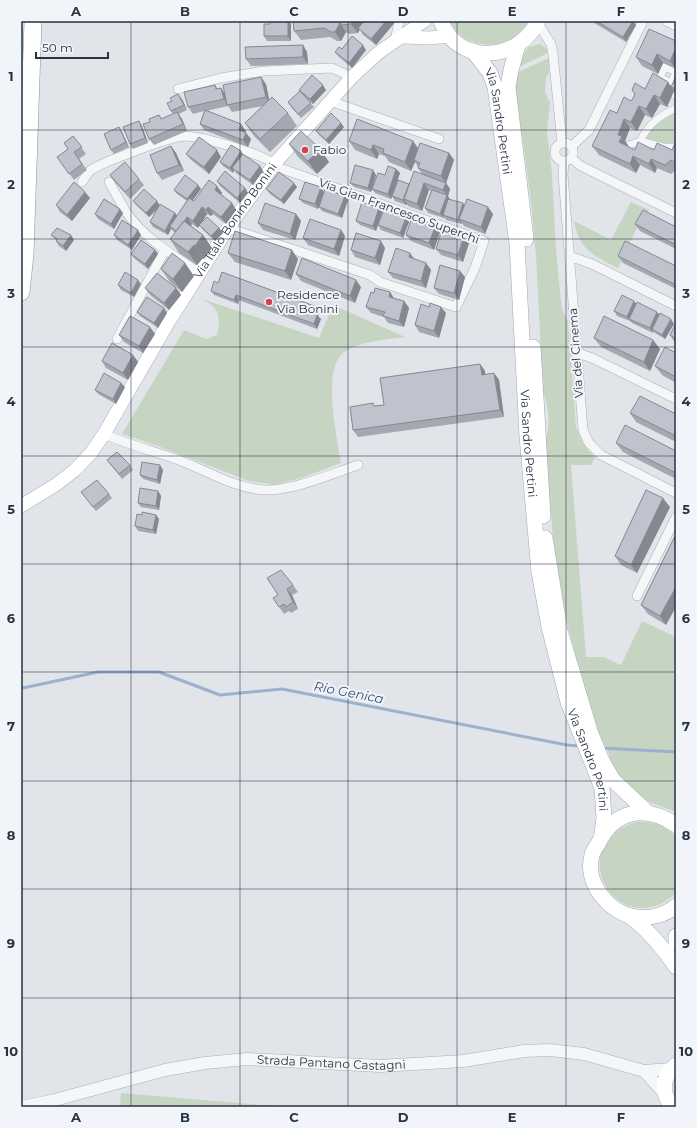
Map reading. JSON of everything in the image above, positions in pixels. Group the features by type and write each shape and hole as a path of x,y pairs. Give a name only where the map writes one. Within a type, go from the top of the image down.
{"highway":[{"path":"21,292 25,254 33,21"}],"main road":[{"name":"Via Italo Bonino Bonini","path":"21,506 57,484 76,469 91,453 104,434 168,323 200,272 228,228 275,163 352,77 378,53 424,21"},
{"path":"441,21 450,36 460,45 473,51 488,54 504,52 518,45 529,35 537,22"},
{"path":"399,39 450,36"},
{"name":"Via Sandro Pertini","path":"518,45 508,87 528,251 544,529 560,631 584,729"},
{"name":"Via Sandro Pertini","path":"473,51 490,73 498,105 517,243 527,436 539,572 556,657 596,761 602,788 604,818 602,834"},
{"name":"Via Sandro Pertini","path":"596,761 613,780 648,813"},
{"path":"672,820 648,813 633,814 619,819 606,828 602,834 592,855 591,870 595,886 603,899 615,909 630,916 647,930 663,947 676,966"},
{"path":"630,916 644,918 658,916 676,906"},
{"path":"676,936 676,943"},
{"path":"672,1107 664,1093 664,1082 674,1067"}],"street":[{"path":"399,21 399,39"},
{"path":"562,143 568,143 572,146 589,130 643,21"},
{"path":"666,21 676,26"},
{"name":"Via del Cinema","path":"537,22 550,44 553,54 562,143 557,146 555,151 559,159 568,160"},
{"path":"671,83 676,72 665,67 660,77 671,83 676,97"},
{"path":"178,89 221,78 264,71 332,68 352,77"},
{"path":"330,101 439,140"},
{"path":"640,141 646,129 654,120 676,108"},
{"path":"82,182 90,171 111,160 184,136 216,142 275,163"},
{"path":"612,142 624,147 640,141 650,145 676,147"},
{"name":"Via del Cinema","path":"572,146 574,152 568,160 563,174 575,352 580,416 583,430 589,443 601,455 676,493"},
{"path":"568,160 676,213"},
{"name":"Via Gian Francesco Superchi","path":"228,228 370,275 380,282 456,307 475,268 484,241 280,168 275,163"},
{"path":"109,182 127,212 147,236 165,250 200,272"},
{"path":"117,339 165,250"},
{"path":"569,256 592,264 676,306"},
{"path":"575,352 592,358 676,399"},
{"path":"104,434 134,446 173,458 246,487 265,490 305,482 358,465"},
{"path":"637,596 676,517"},
{"name":"Strada Pantano Castagni","path":"21,1107 51,1101 165,1070 205,1062 248,1059 388,1066 463,1061 524,1051 550,1050 584,1054 644,1071 674,1067"},
{"path":"644,1071 664,1093"}],"green space":[{"path":"450,21 528,21 521,31 512,39 489,45 466,39 457,31"},
{"path":"540,44 547,49 548,53 517,68 528,47"},
{"path":"549,58 549,73 546,78 545,92 550,103 547,132 552,174 560,293 562,309 568,322 576,427 584,445 595,458 591,465 571,465 586,657 604,657 621,665 642,621 674,636 676,632 676,812 649,802 634,792 621,780 612,765 607,748 599,735 585,696 567,622 554,551 545,441 549,423 547,404 543,392 536,256 531,201 522,135 514,92 518,72"},
{"path":"676,110 676,145 642,140 651,127"},
{"path":"631,202 649,210 639,229 637,228 618,268 595,256 589,251 576,231 574,221 611,240"},
{"path":"202,299 319,338 333,305 405,337 371,342 354,347 341,355 336,364 332,391 334,423 341,463 291,481 274,484 249,481 122,434 184,330 206,339 217,335 219,322 217,313 208,302"},
{"path":"635,822 657,824 676,836 676,893 658,905 640,908 624,904 612,894 603,881 600,865 603,848 614,833"},
{"path":"121,1093 286,1107 120,1107"}],"building":[{"path":"270,21 288,21 288,36 264,36 264,24 270,24"},
{"path":"293,21 353,21 351,24 343,25 340,23 335,32 331,32 324,28 294,31"},
{"path":"365,21 386,21 371,39 358,28"},
{"path":"596,21 633,21 623,37"},
{"path":"649,29 676,41 676,48 670,61 657,54 652,65 636,57"},
{"path":"352,36 363,45 349,63 335,52 339,47 342,49"},
{"path":"303,45 303,57 246,59 245,47"},
{"path":"653,73 668,82 660,98 654,95 646,109 639,106 631,122 624,119 618,135 622,136 619,142 635,150 638,142 654,150 657,143 672,150 675,143 676,163 671,160 665,165 651,159 649,164 633,156 630,164 592,146 610,110 617,113 624,97 631,101 632,100 635,94 632,90 635,83 645,89"},
{"path":"312,75 323,85 310,99 299,90"},
{"path":"676,76 676,89 671,87"},
{"path":"261,77 266,97 227,105 223,85"},
{"path":"215,85 216,89 221,88 224,99 188,107 184,92"},
{"path":"300,91 311,103 298,114 288,102"},
{"path":"178,94 184,105 171,111 167,103 172,101 170,98"},
{"path":"272,97 288,113 260,139 245,123"},
{"path":"205,110 241,124 239,130 246,133 243,140 200,124"},
{"path":"177,112 183,124 149,139 143,124 150,122 149,119 159,115 161,119"},
{"path":"331,113 341,123 326,140 316,131"},
{"path":"357,119 413,141 405,162 383,153 384,149 373,145 371,150 349,141"},
{"path":"139,121 145,138 130,144 123,127"},
{"path":"119,127 126,142 111,150 104,134"},
{"path":"301,131 320,149 308,161 289,144"},
{"path":"73,136 82,147 74,152 82,164 69,174 57,157 68,149 64,143"},
{"path":"199,137 217,150 204,167 186,154"},
{"path":"420,143 449,153 441,176 418,168 420,163 414,160"},
{"path":"231,145 241,151 230,168 220,162"},
{"path":"171,146 179,165 157,173 150,155"},
{"path":"243,154 260,166 250,180 232,168"},
{"path":"125,162 139,179 125,192 110,175"},
{"path":"355,165 373,170 368,188 350,183"},
{"path":"388,166 396,169 388,194 372,189 378,173 385,175"},
{"path":"225,171 245,188 237,198 217,181"},
{"path":"414,171 446,183 443,190 424,183 417,204 404,199"},
{"path":"279,172 294,183 281,200 266,189"},
{"path":"185,175 198,185 187,199 174,190"},
{"path":"209,180 217,186 215,190 232,203 221,217 208,207 206,210 202,207 193,221 187,217 176,231 170,226 189,198 194,201"},
{"path":"398,180 409,184 403,200 392,196"},
{"path":"74,182 85,192 67,215 56,205"},
{"path":"305,182 321,187 315,204 299,199"},
{"path":"144,189 157,201 146,213 133,201"},
{"path":"325,189 345,196 338,214 319,207"},
{"path":"432,190 447,195 440,214 425,208"},
{"path":"104,199 120,209 111,224 95,214"},
{"path":"448,199 463,203 458,220 443,215"},
{"path":"467,199 488,207 481,227 459,219"},
{"path":"362,202 379,208 373,226 356,221"},
{"path":"265,203 296,214 290,234 258,223"},
{"path":"160,204 175,213 165,231 150,222"},
{"path":"384,209 406,218 400,233 378,225"},
{"path":"643,210 676,227 676,245 635,224"},
{"path":"207,217 219,228 211,236 199,225"},
{"path":"412,217 436,225 429,243 406,235"},
{"path":"310,219 341,230 334,249 303,238"},
{"path":"122,220 138,230 128,245 114,235"},
{"path":"184,221 203,235 195,246 194,245 188,252 170,239"},
{"path":"57,228 71,235 63,246 51,235"},
{"path":"442,229 464,236 458,255 436,249"},
{"path":"235,231 292,250 285,271 228,253"},
{"path":"356,233 381,241 375,258 351,250"},
{"path":"141,240 155,250 145,264 131,254"},
{"path":"625,241 676,266 676,285 618,256"},
{"path":"396,248 410,253 409,257 426,263 421,281 388,272"},
{"path":"172,253 185,263 173,279 161,269"},
{"path":"302,258 356,280 350,296 296,274"},
{"path":"440,265 460,271 454,293 434,288"},
{"path":"125,272 138,280 131,293 118,285"},
{"name":"Residence Via Bonini","path":"222,272 317,307 314,313 317,315 314,324 236,295 234,300 211,291 214,281 218,283"},
{"path":"157,273 176,288 164,303 145,288"},
{"path":"375,288 390,292 389,297 404,301 399,321 383,316 385,312 366,307 371,292 374,293"},
{"path":"622,295 634,301 627,317 614,311"},
{"path":"147,297 164,308 154,323 137,312"},
{"path":"637,302 657,312 650,328 629,319"},
{"path":"430,303 441,307 434,331 415,325 421,304 429,307"},
{"path":"660,313 671,319 662,335 652,329"},
{"path":"130,316 150,327 139,346 119,335"},
{"path":"604,316 653,340 644,362 594,338"},
{"path":"676,323 676,339 670,335"},
{"path":"112,343 133,355 123,373 102,361"},
{"path":"665,347 676,353 676,377 655,366"},
{"path":"480,364 482,375 494,373 500,410 353,430 350,407 373,403 374,406 384,405 380,378"},
{"path":"104,373 121,383 113,399 95,390"},
{"path":"640,396 676,414 676,436 630,413"},
{"path":"625,425 676,451 676,473 616,443"},
{"path":"117,452 130,465 119,474 107,460"},
{"path":"142,462 160,465 157,480 140,475"},
{"path":"97,480 109,494 93,507 81,492"},
{"path":"140,488 158,491 156,506 138,503"},
{"path":"646,490 663,498 631,565 615,556"},
{"path":"142,512 156,515 153,530 135,526 137,514 142,515"},
{"path":"676,534 676,587 660,616 641,605"},
{"path":"281,570 293,585 287,589 293,602 286,607 284,604 279,607 273,598 278,595 267,578"}],"waterway":[{"name":"Rio Genica","path":"21,686 23,688 98,672 159,672 220,695 282,689 567,745 581,746"},
{"name":"Rio Genica","path":"601,748 676,752"}],"place":[{"name":"Fabio","path":"305,150"},
{"name":"Residence Via Bonini","path":"269,302"}]}
